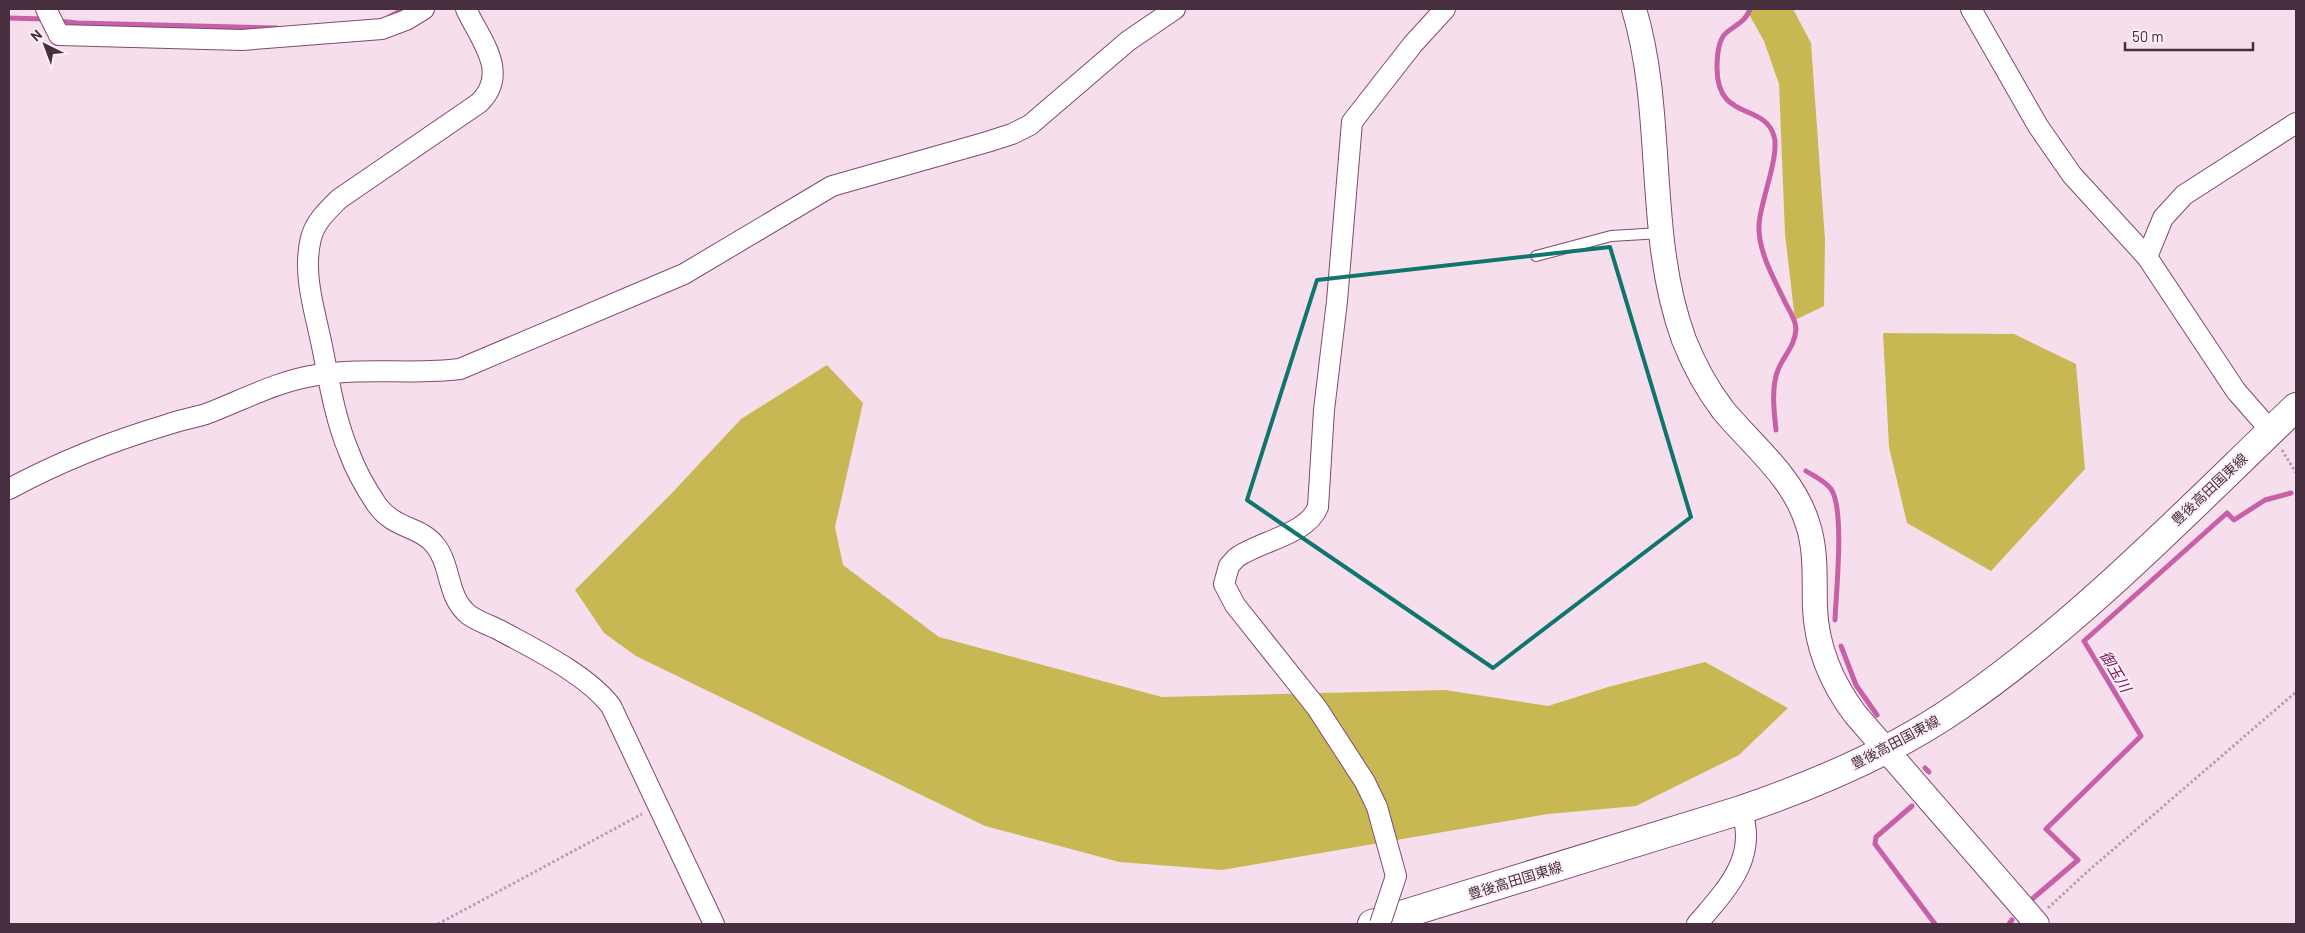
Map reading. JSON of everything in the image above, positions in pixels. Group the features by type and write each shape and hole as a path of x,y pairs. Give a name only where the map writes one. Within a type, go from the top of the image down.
{"main road":[{"name":"豊後高田国東線","path":"1372,924 1741,810 1796,791 1887,750 1958,707 2020,661 2078,613 2296,407"}],"street":[{"path":"46,9 59,36 242,40 382,30 406,20 424,9"},
{"path":"466,9 491,59 494,72 493,83 488,94 479,103 339,199 320,218 311,237 308,260 309,283 327,373 349,453 378,506 393,522 424,534 435,544 442,555 452,591 458,603 469,615 504,632 590,683 611,706 714,924"},
{"path":"9,489 50,467 78,456 166,425 205,414 280,383 327,373 364,370 441,371 460,369 684,274 832,186 1012,134 1030,125 1128,41 1174,9"},
{"path":"1380,924 1396,876 1377,806 1366,782 1316,708 1235,606 1224,584 1229,566 1236,558 1306,525 1316,514 1324,410 1337,301 1352,122 1413,44 1445,9"},
{"path":"1634,9 1645,51 1669,288 1684,339 1707,388 1789,486 1803,510 1813,546 1815,610 1818,635 1829,675 1855,714 2036,922"},
{"path":"1971,9 2038,126 2061,160 2092,199 2147,257 2236,391 2271,431"},
{"path":"2147,257 2163,218 2184,195 2296,123"},
{"path":"1697,924 1718,900 1739,867 1746,850 1746,822 1741,810"}],"lane":[{"path":"1536,256 1611,236 1662,233"}],"path":[{"path":"2036,922 2087,872 2296,692"},
{"path":"438,924 658,806"}],"highlighted area":[{"path":"1610,247 1691,517 1493,668 1247,500 1317,280"}],"shaded area":[{"path":"1746,9 1793,9 1811,43 1825,240 1824,306 1795,320 1785,234 1779,84 1764,41"},
{"path":"1883,333 2014,334 2076,364 2085,469 1991,571 1907,523 1889,447"},
{"path":"827,365 863,403 835,527 843,565 939,637 1162,697 1445,690 1548,706 1608,687 1705,662 1788,708 1739,755 1636,806 1548,814 1222,870 1119,862 985,826 636,656 604,633 575,590 672,493 741,419"}],"waterway":[{"path":"389,17 404,9"},
{"path":"1750,9 1742,21 1722,38 1718,51 1717,68 1719,85 1724,97 1732,104 1761,119 1769,126 1774,136 1774,155 1760,215 1759,235 1764,256 1792,316 1796,329 1794,340 1780,365 1774,384 1776,430"},
{"path":"9,18 44,19"},
{"path":"58,21 277,28"},
{"path":"1806,471 1829,486 1835,499 1838,514 1838,572 1835,620"},
{"name":"御玉川","path":"2031,900 2078,860 2046,829 2141,736 2084,641 2227,513 2234,520 2265,500 2291,493"},
{"path":"1841,646 1856,685 1877,715"},
{"path":"1925,768 1929,772"},
{"path":"1912,806 1876,837 1875,844 1935,924"},
{"name":"御玉川","path":"2009,924 2012,920"}]}
